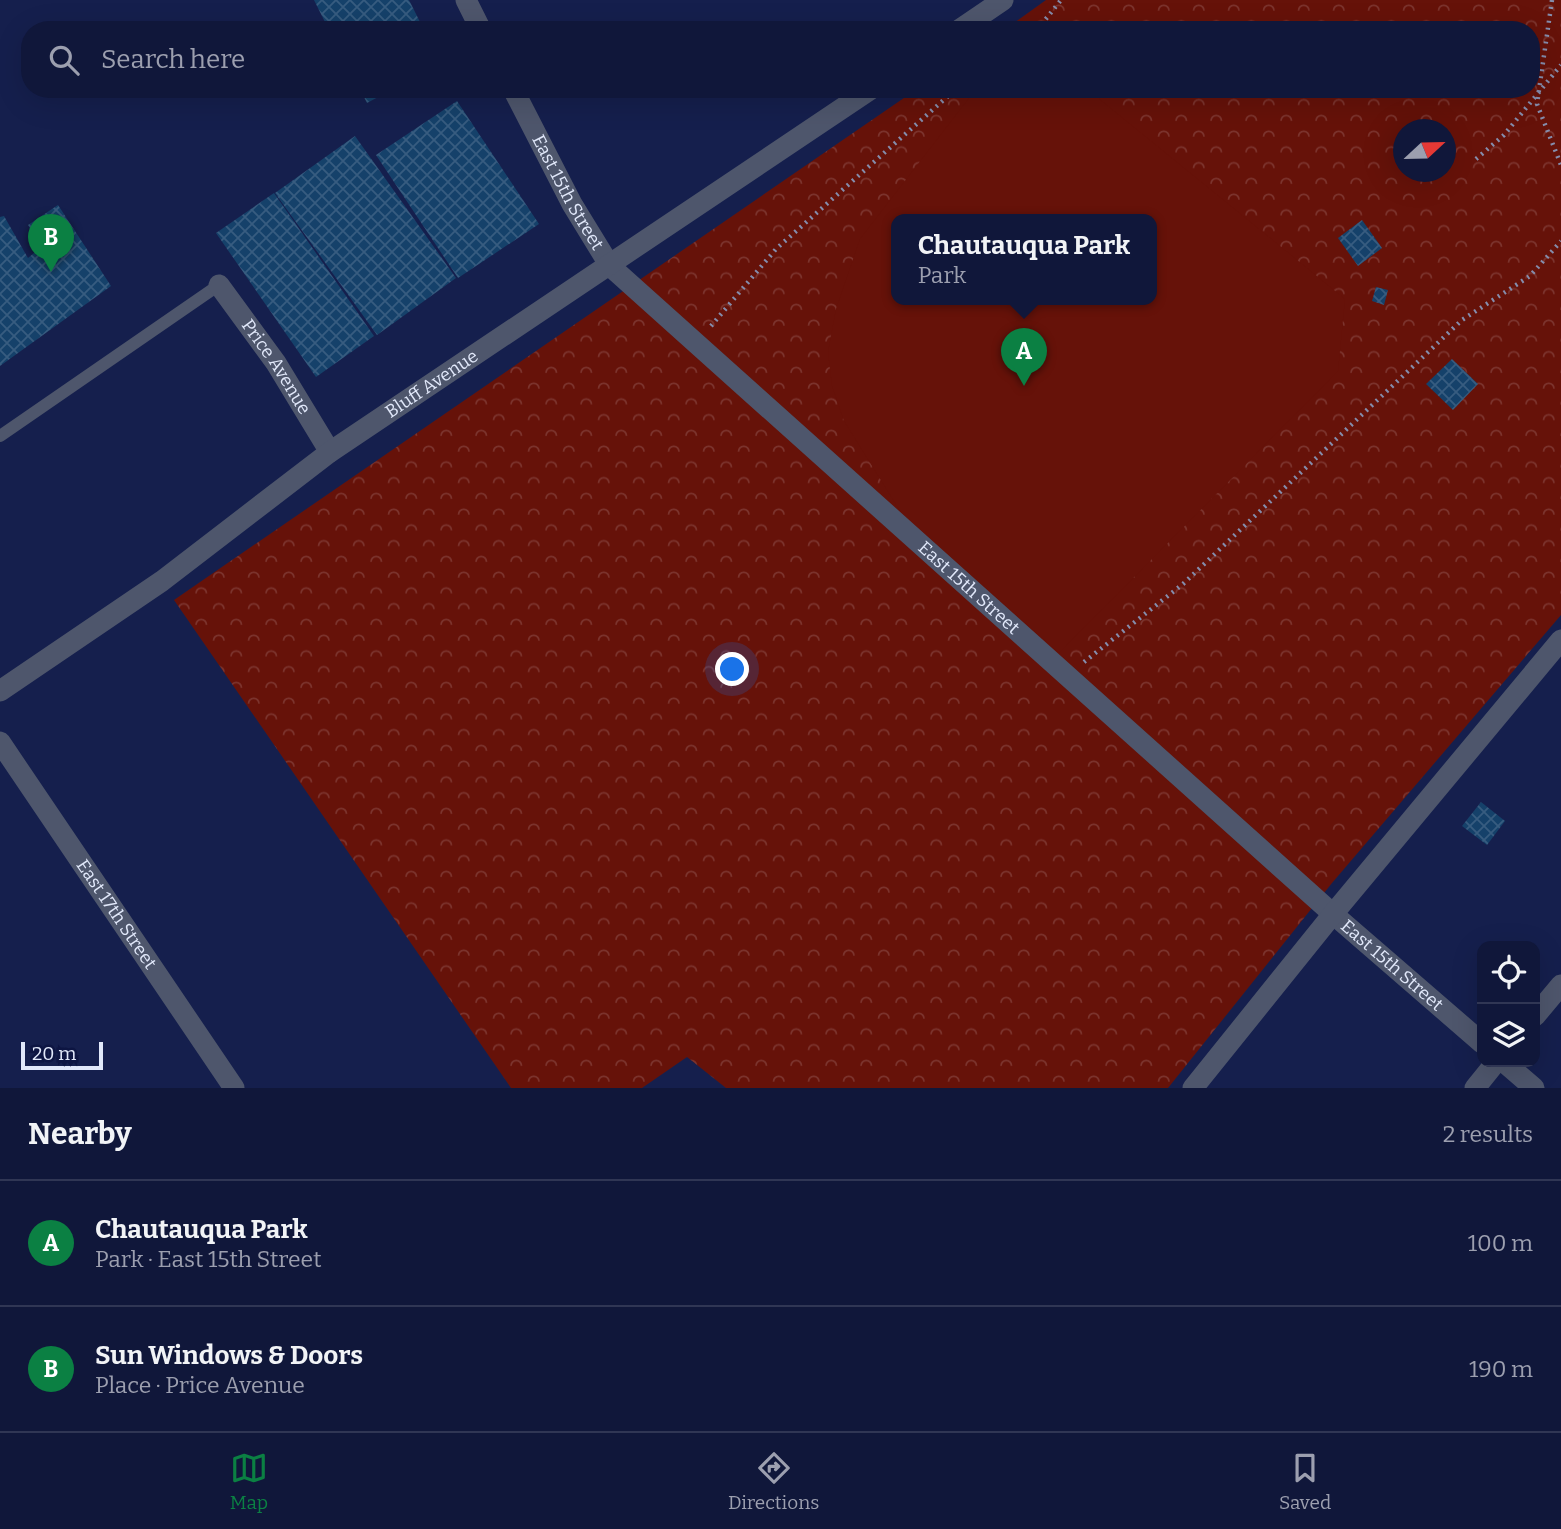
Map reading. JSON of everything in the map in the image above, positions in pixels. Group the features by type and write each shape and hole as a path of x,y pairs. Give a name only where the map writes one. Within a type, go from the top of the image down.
{"street":[{"path":"466,0 476,21"},
{"path":"972,21 1003,0"},
{"name":"East 15th Street","path":"518,98 572,204 610,266 1333,914 1477,1039"},
{"name":"Bluff Avenue","path":"0,691 162,581 330,452 858,98"},
{"name":"Price Avenue","path":"219,285 276,363 330,452"},
{"path":"1193,1088 1333,914 1561,640"},
{"name":"East 17th Street","path":"0,742 234,1088"},
{"path":"1540,1010 1561,985"},
{"path":"1475,1088 1492,1067"},
{"path":"1510,1067 1534,1088"}],"lane":[{"path":"0,436 219,285"}],"path":[{"path":"1044,21 1061,0"},
{"path":"1540,73 1552,0"},
{"path":"1540,92 1561,65"},
{"path":"696,344 776,249 946,98"},
{"path":"1476,159 1504,135 1535,98"},
{"path":"1536,98 1539,116 1561,166"},
{"path":"1067,676 1183,584 1462,320 1530,276 1561,241"}],"green space":[{"path":"1046,0 1561,0 1561,615 1332,883 1168,1088 726,1088 687,1057 642,1088 511,1088 174,600 904,98 1540,98 1540,21 1017,21"},
{"path":"969,98 1098,98 1345,299 1338,371 1059,653 902,514 844,421 832,386 828,352 836,309 860,239"}],"building":[{"path":"314,0 409,0 420,21 324,21"},
{"path":"457,101 539,224 458,278 376,155"},
{"path":"355,136 456,278 377,335 275,193"},
{"path":"274,193 374,336 316,377 216,233"},
{"path":"58,205 111,286 0,366 0,217 4,216 28,258 41,247 28,225"},
{"path":"1362,220 1382,248 1358,266 1338,238"},
{"path":"1376,287 1388,290 1384,305 1372,301"},
{"path":"1452,359 1478,384 1453,410 1426,384"},
{"path":"1481,802 1505,821 1487,845 1462,826"}],"place":[{"name":"Sun Windows & Doors","path":"51,272"},
{"name":"Chautauqua Park","path":"1024,386"}]}
